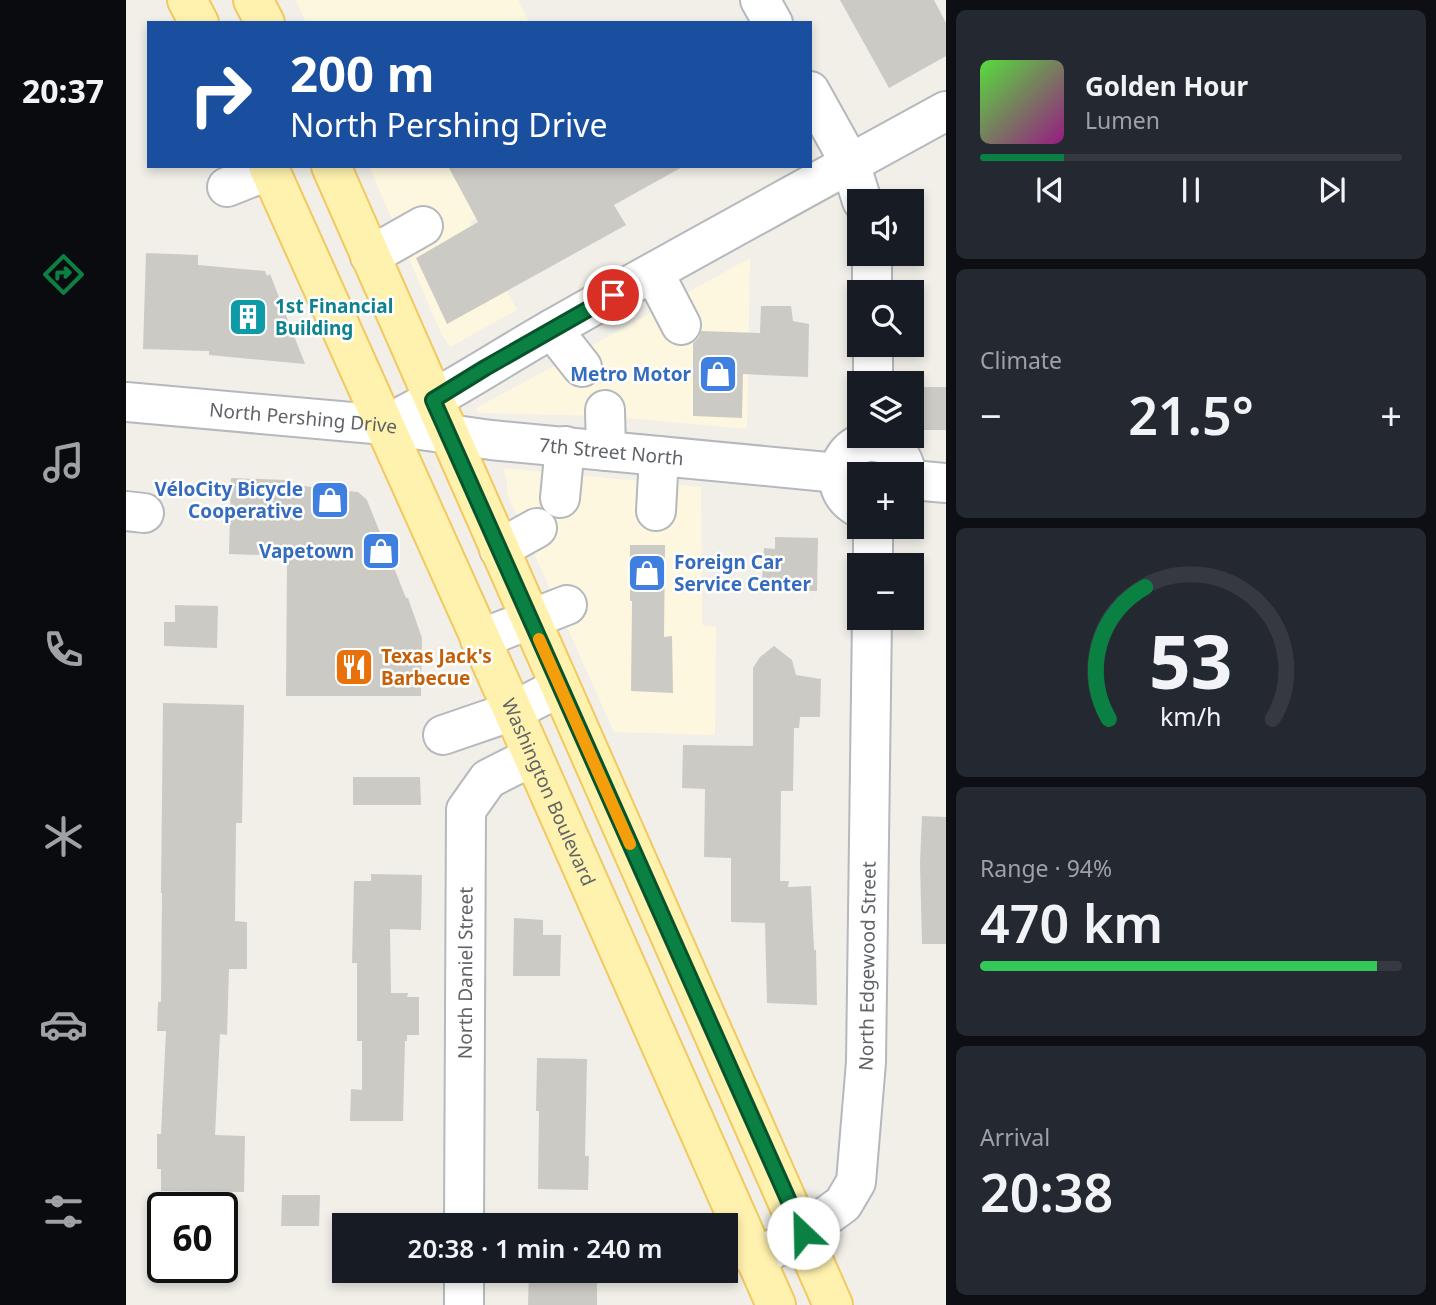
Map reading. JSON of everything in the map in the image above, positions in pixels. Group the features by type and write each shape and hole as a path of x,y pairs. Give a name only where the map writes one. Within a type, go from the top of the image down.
{"main road":[{"path":"187,0 198,21"},
{"path":"253,0 264,21"},
{"name":"Washington Boulevard","path":"269,168 776,1305"},
{"path":"332,168 833,1305"}],"street":[{"path":"760,0 772,21"},
{"path":"812,95 850,163 858,189"},
{"name":"North Pershing Drive","path":"126,402 385,425 433,400 552,328 946,111"},
{"path":"227,187 269,168"},
{"path":"370,256 423,226"},
{"path":"654,272 681,325"},
{"path":"552,328 582,367"},
{"path":"605,410 606,450"},
{"name":"7th Street North","path":"385,425 449,435 838,473"},
{"path":"560,498 565,446"},
{"path":"847,498 839,485 838,473 846,454 853,448"},
{"path":"891,448 903,462"},
{"path":"656,511 659,456"},
{"path":"924,481 946,483"},
{"path":"499,549 537,528"},
{"path":"480,639 567,605"},
{"name":"North Edgewood Street","path":"755,1259 803,1233 843,1204 856,1182 866,1062 872,630"},
{"path":"443,735 513,711 560,687"},
{"name":"North Daniel Street","path":"464,1213 466,810 488,779 533,756"},
{"path":"464,1283 464,1305"}],"shaded area":[{"path":"296,0 518,0 529,21 305,21"},
{"path":"370,168 565,168 469,222 517,310 450,347 441,333"},
{"path":"750,258 747,429 605,416 478,413 476,408"},
{"path":"503,468 701,487 702,625 716,627 715,735 614,732 507,493"}],"building":[{"path":"840,0 934,0 946,23 946,56 889,88"},
{"path":"449,168 680,168 614,205 626,225 447,324 416,258 478,222"},
{"path":"146,253 198,255 198,265 265,271 267,276 270,274 305,364 209,355 209,351 143,349"},
{"path":"761,306 791,306 793,321 809,324 808,377 743,374 742,418 693,416 693,343 701,331 760,333"},
{"path":"924,387 946,387 946,430 924,430"},
{"path":"231,478 285,480 285,484 358,492 367,500 422,638 421,696 286,696 287,556 229,554"},
{"path":"775,537 818,538 817,591 776,590 774,581 762,581 764,548 775,549"},
{"path":"630,545 665,545 664,637 672,636 673,693 631,691"},
{"path":"175,605 218,606 217,648 164,646 164,622 175,622"},
{"path":"774,646 792,660 796,675 821,679 820,717 800,717 799,728 794,728 793,791 781,791 780,881 789,881 788,887 811,886 817,1005 767,1003 765,923 731,922 731,858 704,857 705,789 682,788 683,745 753,746 753,668 760,657"},
{"path":"163,703 244,705 242,823 236,823 235,921 247,922 247,969 229,969 227,1035 220,1034 215,1135 245,1136 244,1192 161,1191 161,1169 157,1169 157,1134 161,1134 166,1031 157,1031 158,1002 161,1002"},
{"path":"353,777 420,777 421,805 353,805"},
{"path":"922,816 946,817 946,944 922,944"},
{"path":"371,874 422,875 421,930 390,929 391,993 408,993 407,997 419,997 419,1035 407,1035 405,1041 403,1121 350,1121 351,1089 362,1090 362,1041 357,1041 357,963 352,963 354,881 371,881"},
{"path":"514,918 543,920 543,935 561,935 560,976 513,976"},
{"path":"537,1058 587,1059 585,1156 589,1156 588,1190 538,1189"},
{"path":"282,1195 320,1195 319,1226 281,1226"},
{"path":"529,1283 597,1283 597,1305 528,1305"}],"slow traffic":[{"path":"539,639 630,844"}],"place":[{"name":"1st Financial Building","path":"248,317"},
{"name":"Metro Motor","path":"718,374"},
{"name":"VéloCity Bicycle Cooperative","path":"330,500"},
{"name":"Vapetown","path":"381,551"},
{"name":"Foreign Car Service Center","path":"647,573"},
{"name":"Texas Jack's Barbecue","path":"354,667"}],"route":[{"path":"613,295 552,328 433,400 803,1233"}]}
